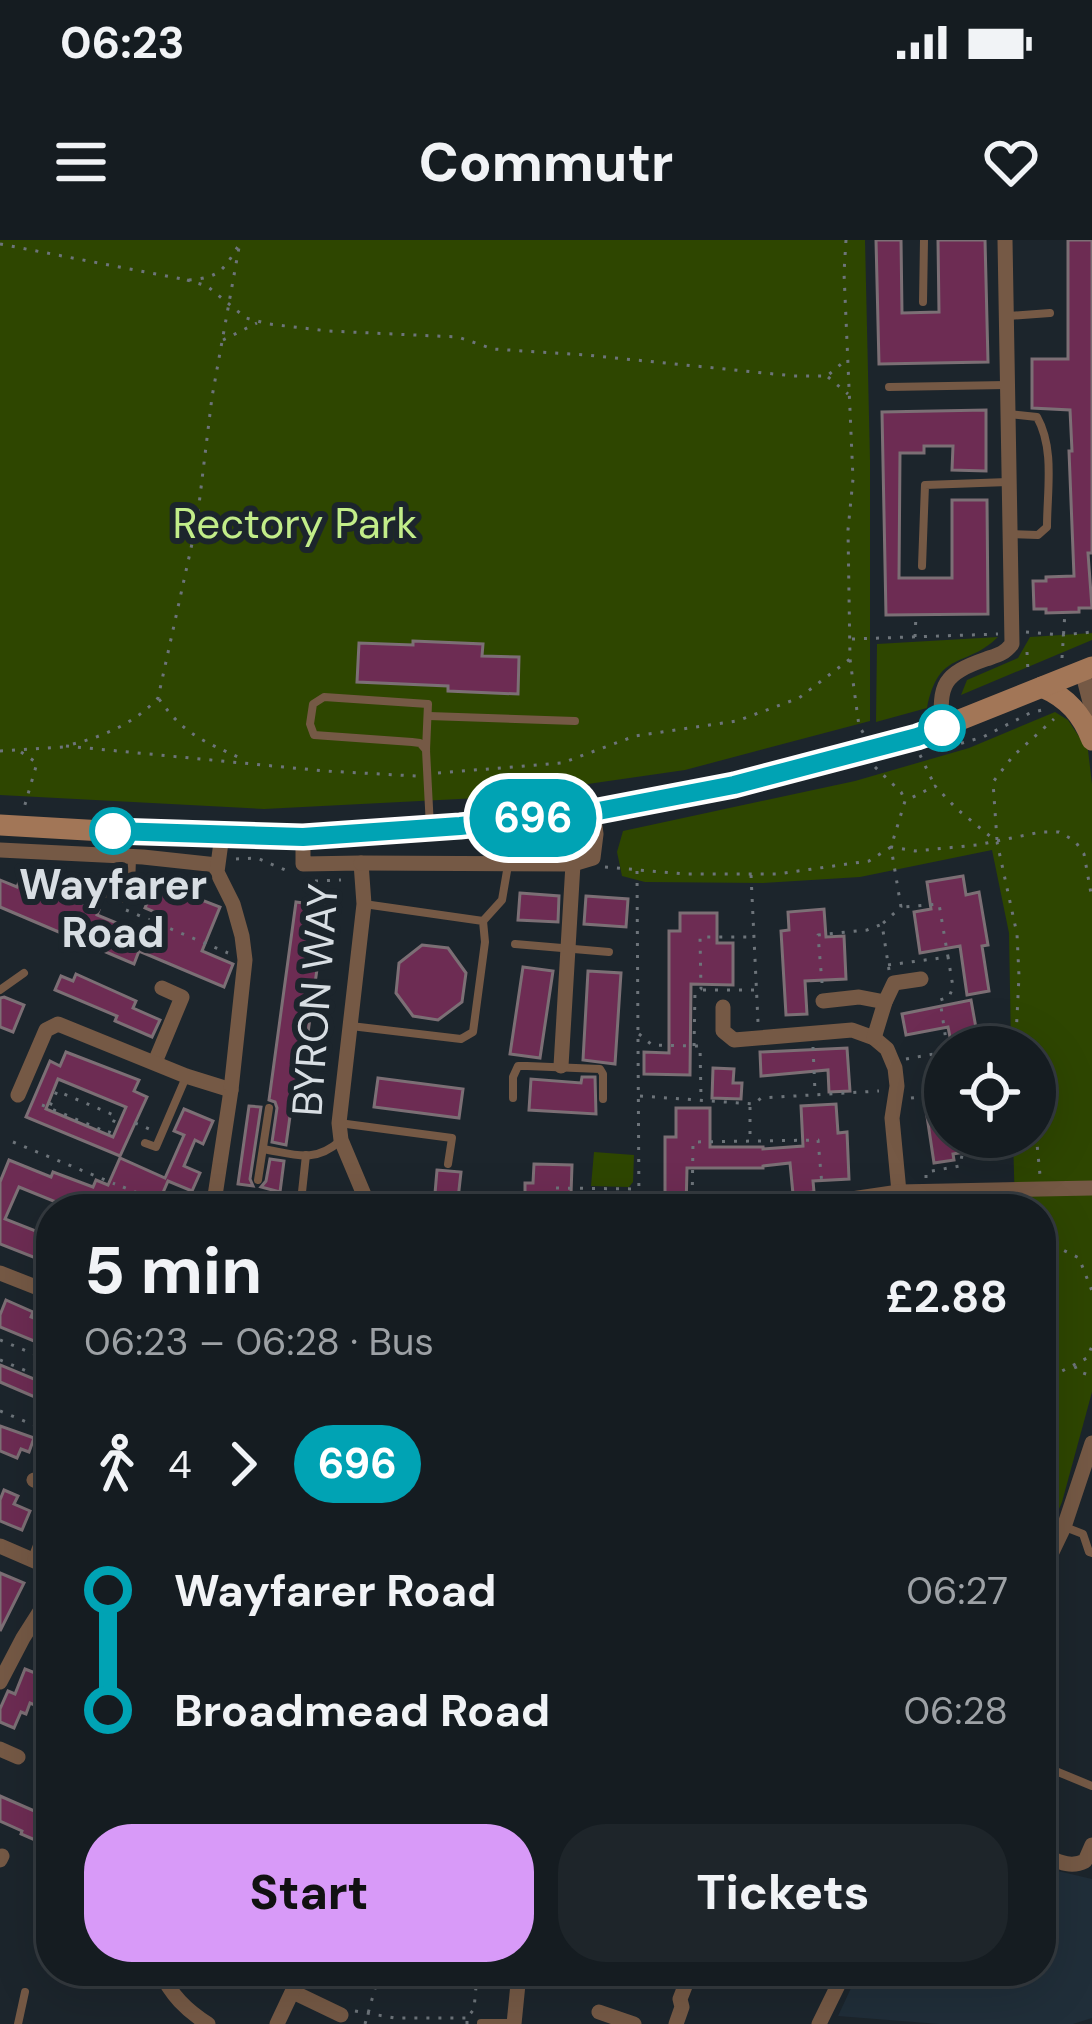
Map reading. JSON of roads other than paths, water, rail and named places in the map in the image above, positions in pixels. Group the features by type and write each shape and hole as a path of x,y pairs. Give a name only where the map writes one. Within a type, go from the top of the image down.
{"main road":[{"path":"0,825 303,837 593,812 734,785 917,737 1087,669"},
{"path":"1036,690 1056,693 1072,706 1092,740"}],"street":[{"path":"942,728 944,686 955,674 1005,652 1012,644 1005,240"},
{"path":"1087,669 1092,710"},
{"path":"561,1066 573,864 593,858 593,812"},
{"path":"215,1194 245,960 242,936 217,866 222,835"},
{"name":"BYRON WAY","path":"303,837 302,864 573,864"},
{"path":"0,850 217,866"},
{"name":"BYRON WAY","path":"361,863 364,904 340,1132 364,1194"},
{"path":"874,1038 894,983 920,979"},
{"path":"155,1062 182,997 162,988"},
{"path":"823,1001 859,997 885,1002"},
{"path":"723,1006 723,1031 734,1040 852,1030 874,1038 886,1049 896,1093 892,1118 899,1192"},
{"path":"18,1095 46,1030 58,1024 231,1090"},
{"path":"988,1194 1092,1188"},
{"path":"885,1194 906,1194"},
{"path":"0,1273 36,1288"},
{"path":"1056,1544 1092,1443"},
{"path":"0,1546 36,1561"},
{"path":"0,1682 36,1614"},
{"path":"0,1749 18,1757"},
{"path":"1056,1860 1069,1865 1090,1858"},
{"path":"168,1986 189,2012 208,2024"},
{"path":"277,2024 296,1986"},
{"path":"514,2024 518,1986"},
{"path":"676,2024 685,1986"},
{"path":"819,2024 838,1986"},
{"path":"293,1992 341,2014"},
{"path":"599,2012 634,2024"}],"lane":[{"path":"923,302 924,240"},
{"path":"1006,316 1050,313"},
{"path":"889,387 1006,385"},
{"path":"1007,414 1037,417 1046,433 1048,457 1047,527 1038,535 1011,534"},
{"path":"922,566 925,485 1010,482"},
{"path":"426,750 420,743 314,735 310,724 313,704 324,697 428,704 430,828"},
{"path":"429,716 575,722"},
{"path":"100,895 122,899 131,886 132,857"},
{"path":"482,921 502,900 508,865"},
{"path":"364,904 482,921"},
{"path":"350,1026 461,1039 473,1032 485,942 482,921"},
{"path":"514,944 609,952"},
{"path":"0,990 24,973"},
{"path":"513,1098 518,1066 561,1066 600,1069 603,1099"},
{"path":"145,1143 157,1148 186,1076"},
{"path":"258,1180 269,1108"},
{"path":"263,1149 315,1157 327,1153 340,1132 452,1138 448,1164"},
{"path":"302,1192 306,1156"},
{"path":"1064,1527 1083,1534 1092,1553"},
{"path":"1056,1771 1092,1786"},
{"path":"18,2024 25,1992"},
{"path":"481,2024 514,2024"}],"place":[{"name":"Wayfarer Road","path":"113,831"}],"park label":[{"name":"Rectory Park","path":"295,523"}]}
